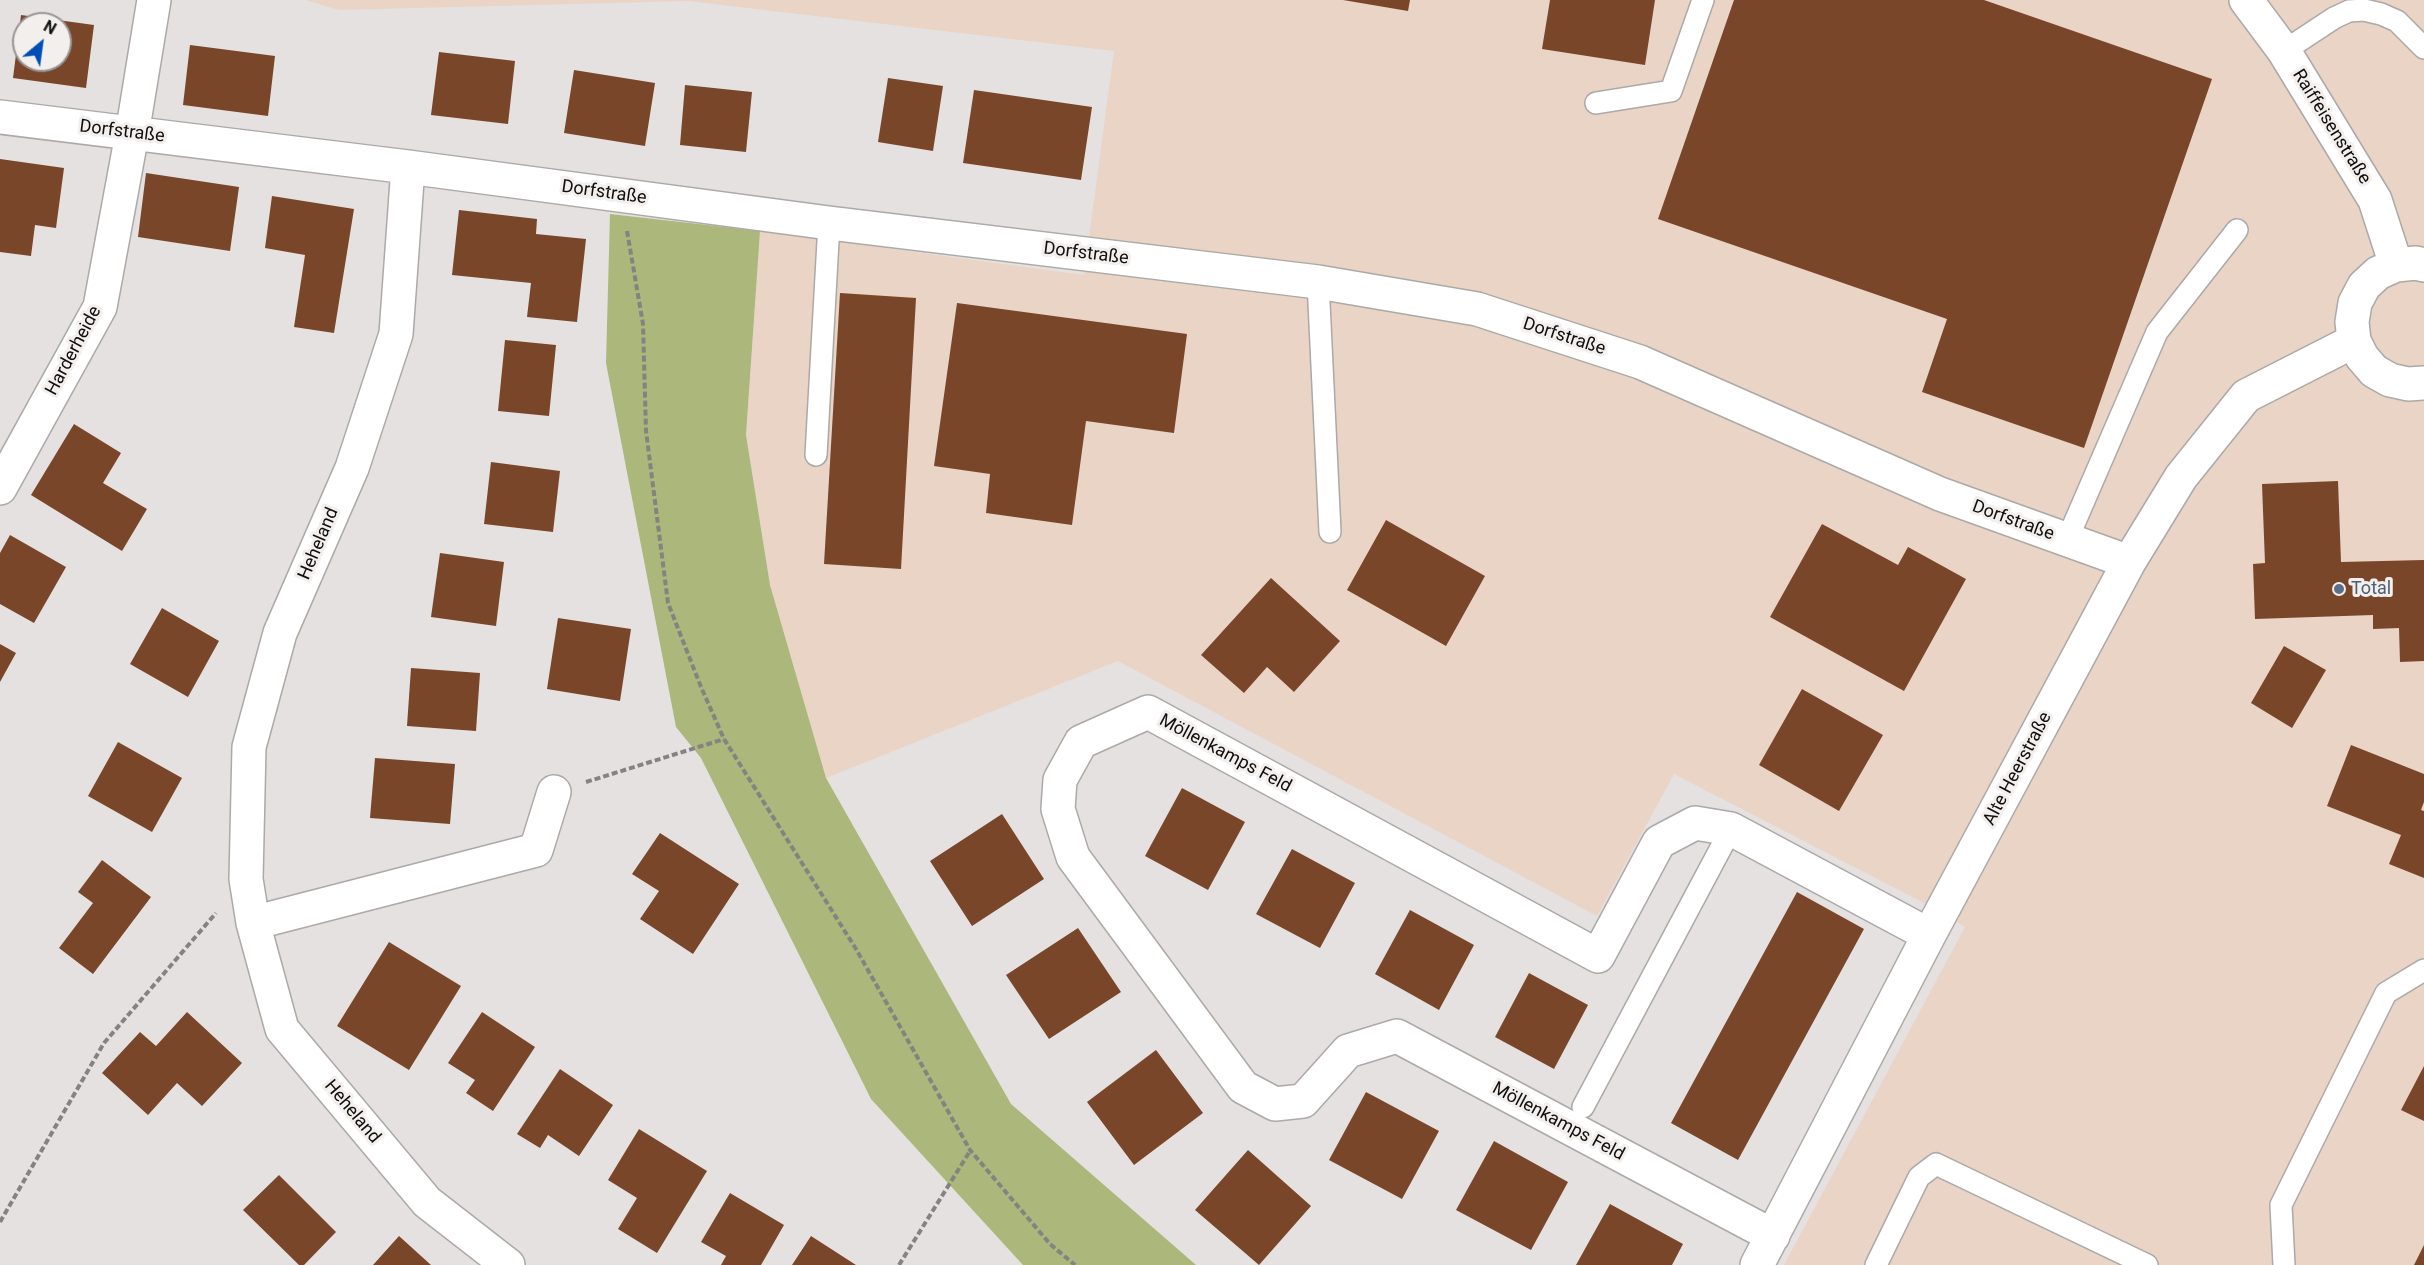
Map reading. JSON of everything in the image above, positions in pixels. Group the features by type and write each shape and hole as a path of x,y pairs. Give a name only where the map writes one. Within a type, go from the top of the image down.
{"street":[{"name":"Harderheide","path":"0,488 100,307 154,0"},
{"name":"Raiffeisenstraße","path":"2246,0 2284,51 2375,200 2410,265"},
{"name":"Dorfstraße","path":"0,117 408,167 830,223 1318,282 1477,309 1640,362 1940,494 2129,562"},
{"name":"Heheland","path":"408,167 396,334 351,468 280,633 249,747 246,879 253,923 282,1029 427,1202 507,1265"},
{"path":"2410,265 2378,273 2364,286 2355,303 2352,322 2354,341 2362,357 2374,371 2390,380 2408,384 2424,383"},
{"name":"Alte Heerstraße","path":"1757,1265 1929,935 2129,562 2181,477 2246,396 2354,341"},
{"name":"Möllenkamps Feld","path":"1773,1236 1397,1036 1347,1052 1303,1101 1275,1104 1243,1087 1073,857 1058,809 1060,780 1081,742 1148,712 1598,956 1659,842 1695,823 1731,829 1929,935"},
{"path":"253,923 536,850 554,792"}],"lane":[{"path":"1596,103 1671,91 1703,0"},
{"path":"2284,51 2350,5 2397,21 2424,48"},
{"path":"816,455 830,223"},
{"path":"2067,540 2157,332 2237,230"},
{"path":"1318,282 1329,532"},
{"path":"1582,1107 1731,829"},
{"path":"2284,1265 2281,1206 2386,993 2424,970"},
{"path":"1876,1265 1919,1177 1936,1164 2147,1265"}],"path":[{"path":"621,195 643,324 646,431 669,603 700,687 724,739 856,949 970,1150 1050,1244 1075,1265"},
{"path":"554,792 724,739"},
{"path":"0,1222 104,1043 246,879"},
{"path":"899,1265 970,1150"}],"shaded area":[{"path":"305,0 2424,0 2424,1265 1784,1265 1965,927 1924,903 1674,774 1597,916 1118,661 826,778 770,585 746,435 760,231 1084,275 1114,51 688,1 339,10"}],"green space":[{"path":"610,214 760,231 746,435 770,585 826,778 1011,1104 1196,1265 1023,1265 871,1099 701,758 676,727 606,363"}],"building":[{"path":"1343,0 1410,0 1408,11"},
{"path":"1550,0 1655,0 1645,65 1542,49"},
{"path":"1734,0 1984,0 2212,79 2084,448 1922,392 1947,319 1658,219"},
{"path":"72,22 94,25 86,88 13,78 14,72 72,72"},
{"path":"190,45 275,56 268,116 183,105"},
{"path":"439,52 515,61 508,124 431,115"},
{"path":"574,70 655,83 645,146 564,133"},
{"path":"888,78 943,86 933,151 878,142"},
{"path":"685,85 752,92 746,152 680,145"},
{"path":"974,90 1092,107 1081,180 963,163"},
{"path":"0,159 64,168 56,228 35,225 31,256 0,252"},
{"path":"146,173 239,187 230,251 138,237"},
{"path":"272,196 354,209 334,333 294,327 305,255 265,248"},
{"path":"459,210 537,219 536,234 586,239 577,322 527,317 531,283 452,275"},
{"path":"840,293 916,298 901,569 824,564"},
{"path":"957,303 1187,334 1174,433 1086,421 1072,525 986,513 990,474 934,466"},
{"path":"505,340 556,345 549,416 498,411"},
{"path":"74,424 121,453 103,483 147,509 122,551 31,495"},
{"path":"491,462 560,471 553,532 484,524"},
{"name":"Total","path":"2338,481 2341,562 2424,560 2424,661 2400,662 2399,628 2373,629 2373,615 2255,619 2253,564 2265,563 2262,484"},
{"path":"1386,520 1485,576 1446,646 1347,590"},
{"path":"1822,524 1898,565 1908,547 1966,579 1904,691 1770,617"},
{"path":"10,535 66,567 34,623 0,604 0,553"},
{"path":"440,553 504,562 496,626 431,617"},
{"path":"1271,578 1340,641 1294,692 1267,667 1244,693 1201,655"},
{"path":"162,608 219,641 188,697 130,664"},
{"path":"558,618 631,629 620,701 547,689"},
{"path":"0,644 16,653 0,682"},
{"path":"2284,646 2326,670 2292,728 2251,703"},
{"path":"411,668 480,673 476,731 407,726"},
{"path":"1802,689 1883,735 1839,811 1759,765"},
{"path":"118,742 182,778 152,832 88,796"},
{"path":"2351,745 2424,774 2424,802 2421,810 2424,811 2424,878 2389,864 2401,835 2327,806"},
{"path":"375,758 455,764 450,824 370,818"},
{"path":"1182,788 1245,822 1208,890 1145,856"},
{"path":"1002,814 1044,879 972,926 930,861"},
{"path":"660,833 739,884 693,954 640,919 659,891 632,874"},
{"path":"1292,849 1355,883 1320,948 1256,914"},
{"path":"102,860 151,897 93,974 59,948 93,903 78,892"},
{"path":"1797,892 1864,929 1738,1160 1671,1123"},
{"path":"1410,910 1474,945 1439,1010 1375,974"},
{"path":"1078,928 1121,992 1049,1039 1006,975"},
{"path":"389,942 461,986 409,1070 337,1026"},
{"path":"1529,973 1588,1005 1554,1069 1495,1037"},
{"path":"187,1012 242,1063 202,1106 177,1083 148,1115 102,1073 140,1032 156,1046"},
{"path":"482,1012 535,1047 493,1111 466,1093 475,1080 448,1063"},
{"path":"1156,1050 1203,1113 1134,1165 1087,1102"},
{"path":"2424,1066 2424,1121 2401,1110"},
{"path":"560,1069 613,1105 579,1156 548,1135 540,1148 517,1134"},
{"path":"1366,1092 1439,1131 1402,1199 1329,1160"},
{"path":"639,1129 707,1171 657,1253 618,1229 637,1198 608,1180"},
{"path":"1494,1141 1568,1182 1531,1250 1456,1210"},
{"path":"1248,1150 1311,1206 1259,1265 1195,1210"},
{"path":"279,1175 336,1232 304,1265 299,1265 243,1210"},
{"path":"730,1193 784,1225 761,1265 721,1265 726,1256 701,1242"},
{"path":"1610,1204 1683,1244 1672,1265 1576,1265"},
{"path":"399,1236 431,1265 373,1265"},
{"path":"811,1236 856,1265 792,1265"},
{"path":"2424,1245 2424,1265 2414,1265"}],"place":[{"name":"Total","path":"2339,589"}]}
